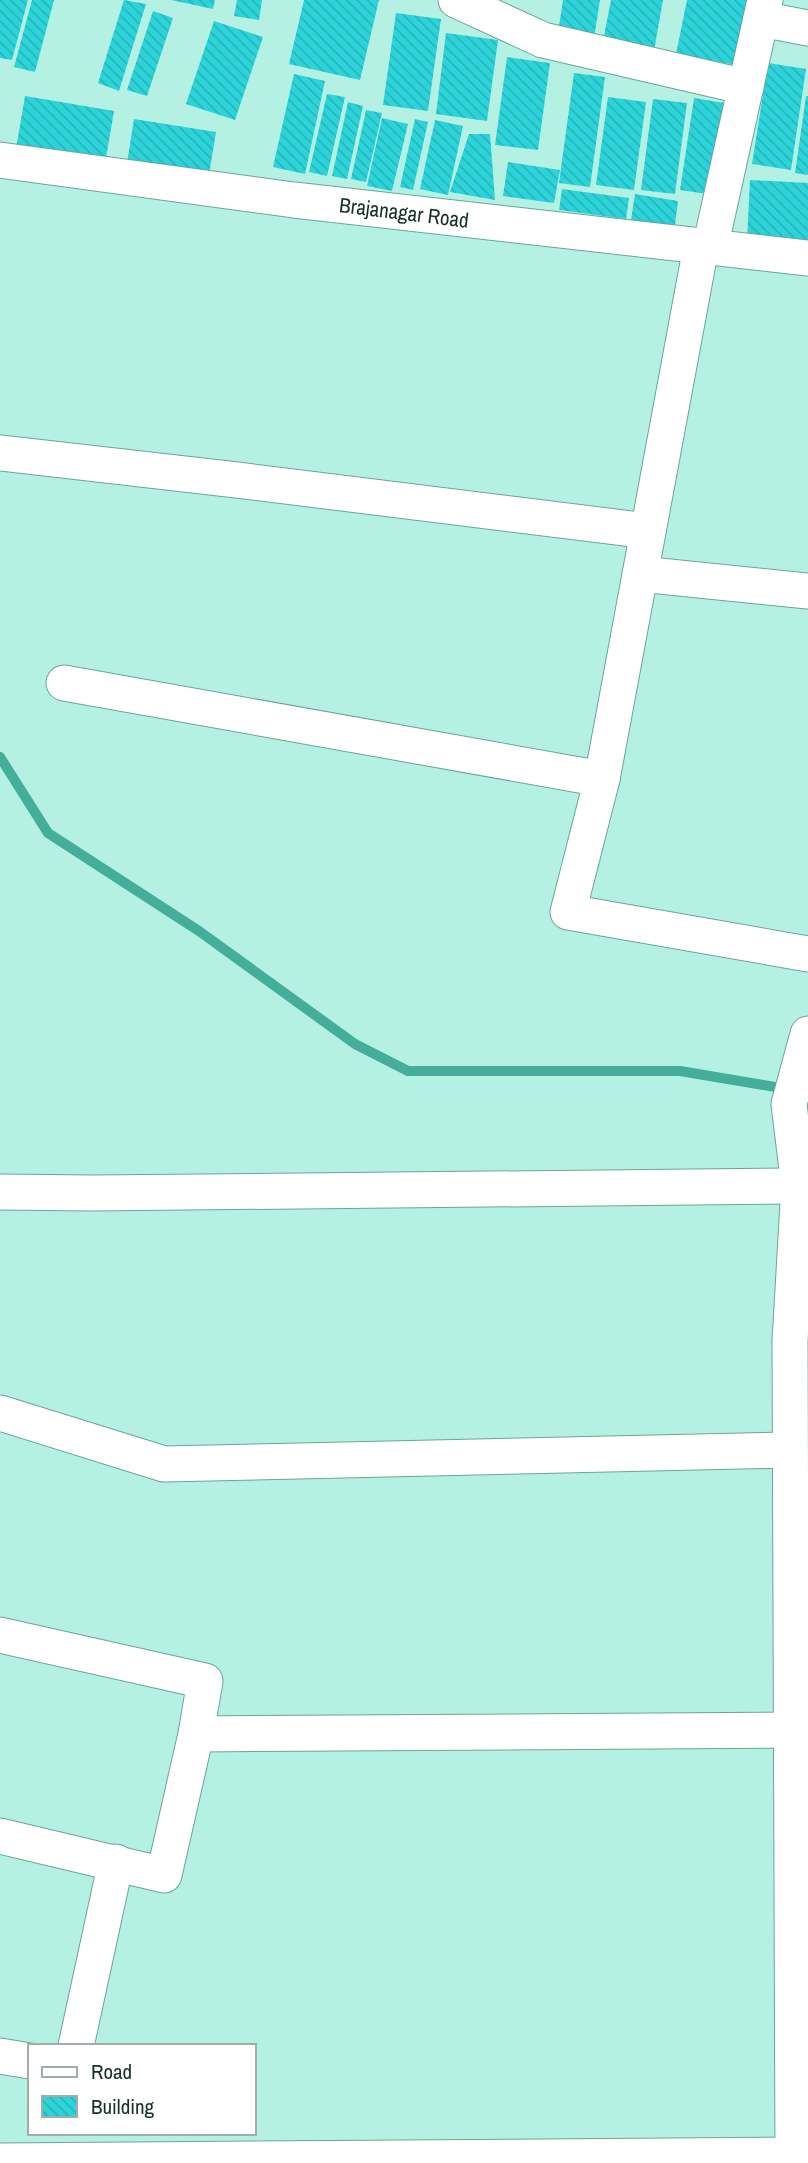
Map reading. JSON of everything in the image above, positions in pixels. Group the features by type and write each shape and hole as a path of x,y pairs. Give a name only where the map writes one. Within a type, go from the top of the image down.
{"street":[{"path":"456,0 543,40 746,86"},
{"path":"808,28 763,9 705,248 602,779 568,912 808,954"},
{"name":"Brajanagar Road","path":"0,160 294,200 808,258"},
{"path":"0,453 648,531"},
{"path":"640,574 808,591"},
{"path":"64,683 602,779"},
{"path":"0,2161 158,2147 793,2159 800,2039 800,1730 790,1450 790,1341 799,1186 789,1104 806,1039"},
{"path":"0,1192 799,1186"},
{"path":"0,1413 164,1464 790,1450"},
{"path":"0,1635 205,1681 196,1734 164,1875 0,1836"},
{"path":"196,1734 800,1730"},
{"path":"76,2044 116,1863"},
{"path":"0,2056 28,2061"}],"building":[{"path":"0,0 28,0 12,60 0,58"},
{"path":"32,0 54,0 35,72 14,67"},
{"path":"124,0 146,4 119,91 98,83"},
{"path":"171,0 215,0 213,9"},
{"path":"237,0 262,0 259,20 234,16"},
{"path":"304,0 379,0 360,80 289,64"},
{"path":"563,0 600,0 594,38 558,33"},
{"path":"611,0 663,0 654,51 603,41"},
{"path":"687,0 754,0 741,66 676,54"},
{"path":"153,11 173,18 147,96 127,90"},
{"path":"396,13 441,19 428,111 383,105"},
{"path":"214,21 263,37 235,120 186,104"},
{"path":"446,33 498,40 487,121 436,114"},
{"path":"507,57 550,63 538,150 495,145"},
{"path":"768,63 806,69 791,170 752,164"},
{"path":"574,73 605,77 590,187 559,183"},
{"path":"294,74 325,81 305,174 273,167"},
{"path":"327,94 345,97 327,176 309,172"},
{"path":"25,96 114,111 105,164 16,149"},
{"path":"808,96 808,175 795,173"},
{"path":"608,97 646,102 634,190 596,185"},
{"path":"694,98 736,105 721,196 680,190"},
{"path":"653,99 687,103 675,194 641,190"},
{"path":"348,102 363,106 347,179 332,176"},
{"path":"366,110 382,113 366,182 351,179"},
{"path":"382,118 408,124 392,191 367,186"},
{"path":"134,119 216,132 209,175 127,163"},
{"path":"415,119 428,122 413,190 400,187"},
{"path":"435,120 463,126 448,195 420,189"},
{"path":"469,134 490,134 495,200 450,192"},
{"path":"508,162 560,170 554,203 503,196"},
{"path":"750,180 808,183 808,244 747,241"},
{"path":"562,189 629,198 626,219 559,210"},
{"path":"635,194 678,201 675,225 631,220"}],"waterway":[{"path":"0,757 48,833 199,931 355,1044 408,1071 680,1071 787,1089"}]}
